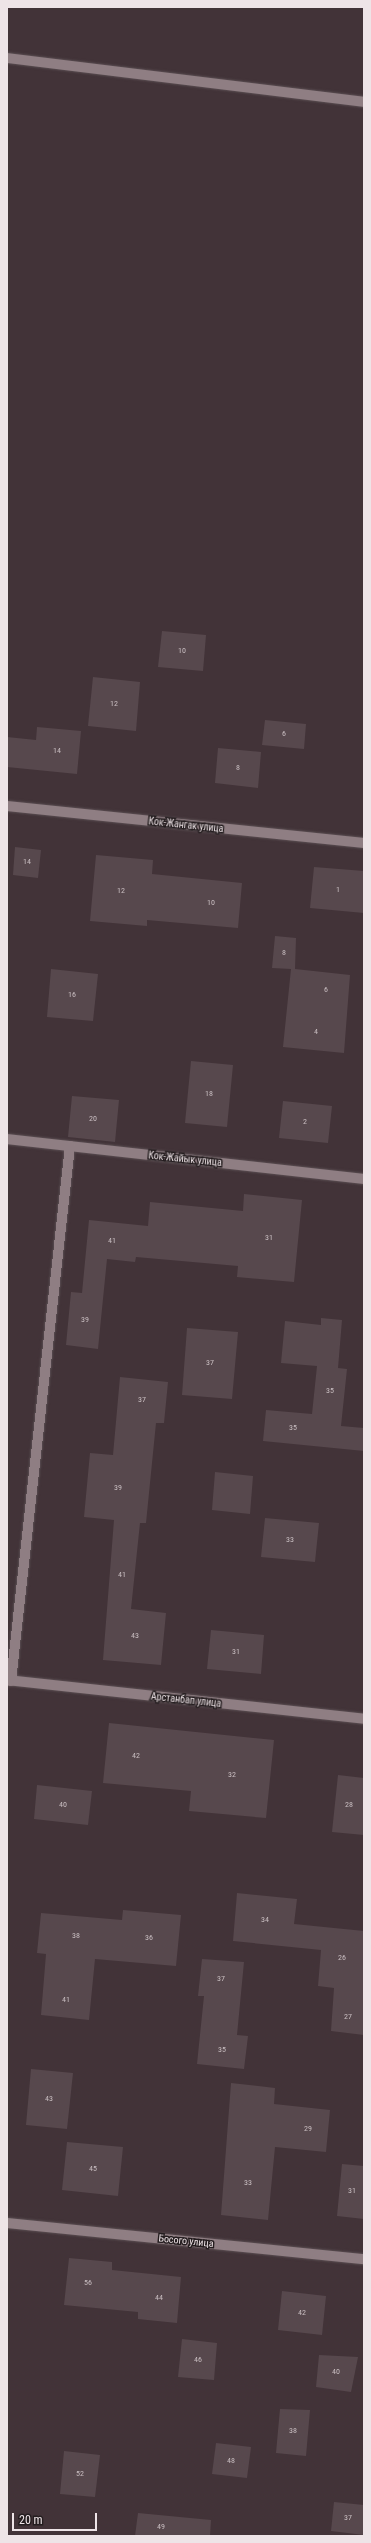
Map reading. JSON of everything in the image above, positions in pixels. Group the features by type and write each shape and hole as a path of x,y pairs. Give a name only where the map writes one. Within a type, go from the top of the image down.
{"street":[{"path":"7,58 364,102"},
{"name":"Кок-Жангак улица","path":"7,806 364,843"},
{"name":"Кок-Жайык улица","path":"7,1139 364,1179"},
{"path":"9,1681 70,1146"},
{"name":"Арстанбап улица","path":"9,1681 364,1719"},
{"name":"Босого улица","path":"7,2223 364,2259"}],"building":[{"path":"162,631 206,635 203,671 158,667"},
{"path":"93,677 140,682 136,731 88,726"},
{"path":"265,720 306,724 304,749 262,745"},
{"path":"37,727 81,731 77,774 7,767 7,737 36,740"},
{"path":"218,748 261,752 258,788 215,783"},
{"path":"15,847 41,850 38,878 13,875"},
{"path":"96,855 153,860 152,874 242,883 238,928 147,920 147,926 90,921"},
{"path":"314,867 364,871 364,913 310,908"},
{"path":"275,936 296,938 295,969 350,975 344,1053 283,1047 291,969 272,968"},
{"path":"51,969 98,974 93,1021 47,1017"},
{"path":"191,1061 233,1065 227,1127 185,1123"},
{"path":"72,1096 119,1100 115,1142 68,1137"},
{"path":"283,1101 332,1106 328,1143 279,1138"},
{"path":"244,1194 302,1200 294,1282 237,1277 238,1266 136,1257 135,1262 107,1259 98,1349 66,1345 71,1292 82,1293 89,1220 148,1226 150,1202 243,1211"},
{"path":"321,1318 342,1320 338,1368 347,1369 341,1426 364,1428 364,1451 263,1441 266,1410 312,1414 317,1366 281,1363 285,1321 321,1325"},
{"path":"187,1328 238,1332 232,1399 182,1395"},
{"path":"120,1377 168,1382 164,1423 156,1423 146,1523 140,1523 131,1609 166,1613 161,1665 103,1660 114,1520 84,1517 90,1453 113,1455"},
{"path":"215,1472 253,1476 250,1514 212,1510"},
{"path":"265,1518 319,1523 315,1562 261,1557"},
{"path":"211,1630 264,1635 261,1674 207,1669"},
{"path":"109,1723 274,1740 266,1818 189,1811 191,1791 103,1783"},
{"path":"338,1775 364,1778 364,1835 332,1832"},
{"path":"37,1785 92,1791 88,1825 34,1819"},
{"path":"237,1893 297,1899 294,1924 364,1931 364,2035 331,2031 334,1988 318,1986 321,1950 233,1941"},
{"path":"123,1910 181,1915 176,1966 95,1959 89,2020 41,2015 46,1954 37,1953 41,1913 122,1920"},
{"path":"202,1959 244,1962 237,2035 248,2036 244,2069 197,2064 204,1996 198,1996"},
{"path":"31,2069 73,2073 67,2129 26,2125"},
{"path":"231,2083 275,2088 274,2104 330,2110 326,2152 275,2147 268,2220 221,2215"},
{"path":"67,2142 123,2147 118,2196 62,2190"},
{"path":"342,2164 364,2166 364,2219 337,2216"},
{"path":"69,2258 112,2262 112,2270 181,2277 177,2323 138,2319 138,2312 64,2305"},
{"path":"282,2291 326,2296 322,2335 278,2330"},
{"path":"182,2339 217,2343 214,2380 178,2377"},
{"path":"319,2355 358,2357 351,2392 316,2387"},
{"path":"280,2409 310,2410 306,2456 276,2453"},
{"path":"216,2443 251,2447 247,2478 212,2474"},
{"path":"64,2451 100,2455 95,2497 60,2494"},
{"path":"334,2502 364,2505 364,2535 331,2531"},
{"path":"138,2513 211,2520 210,2536 135,2536"}]}
